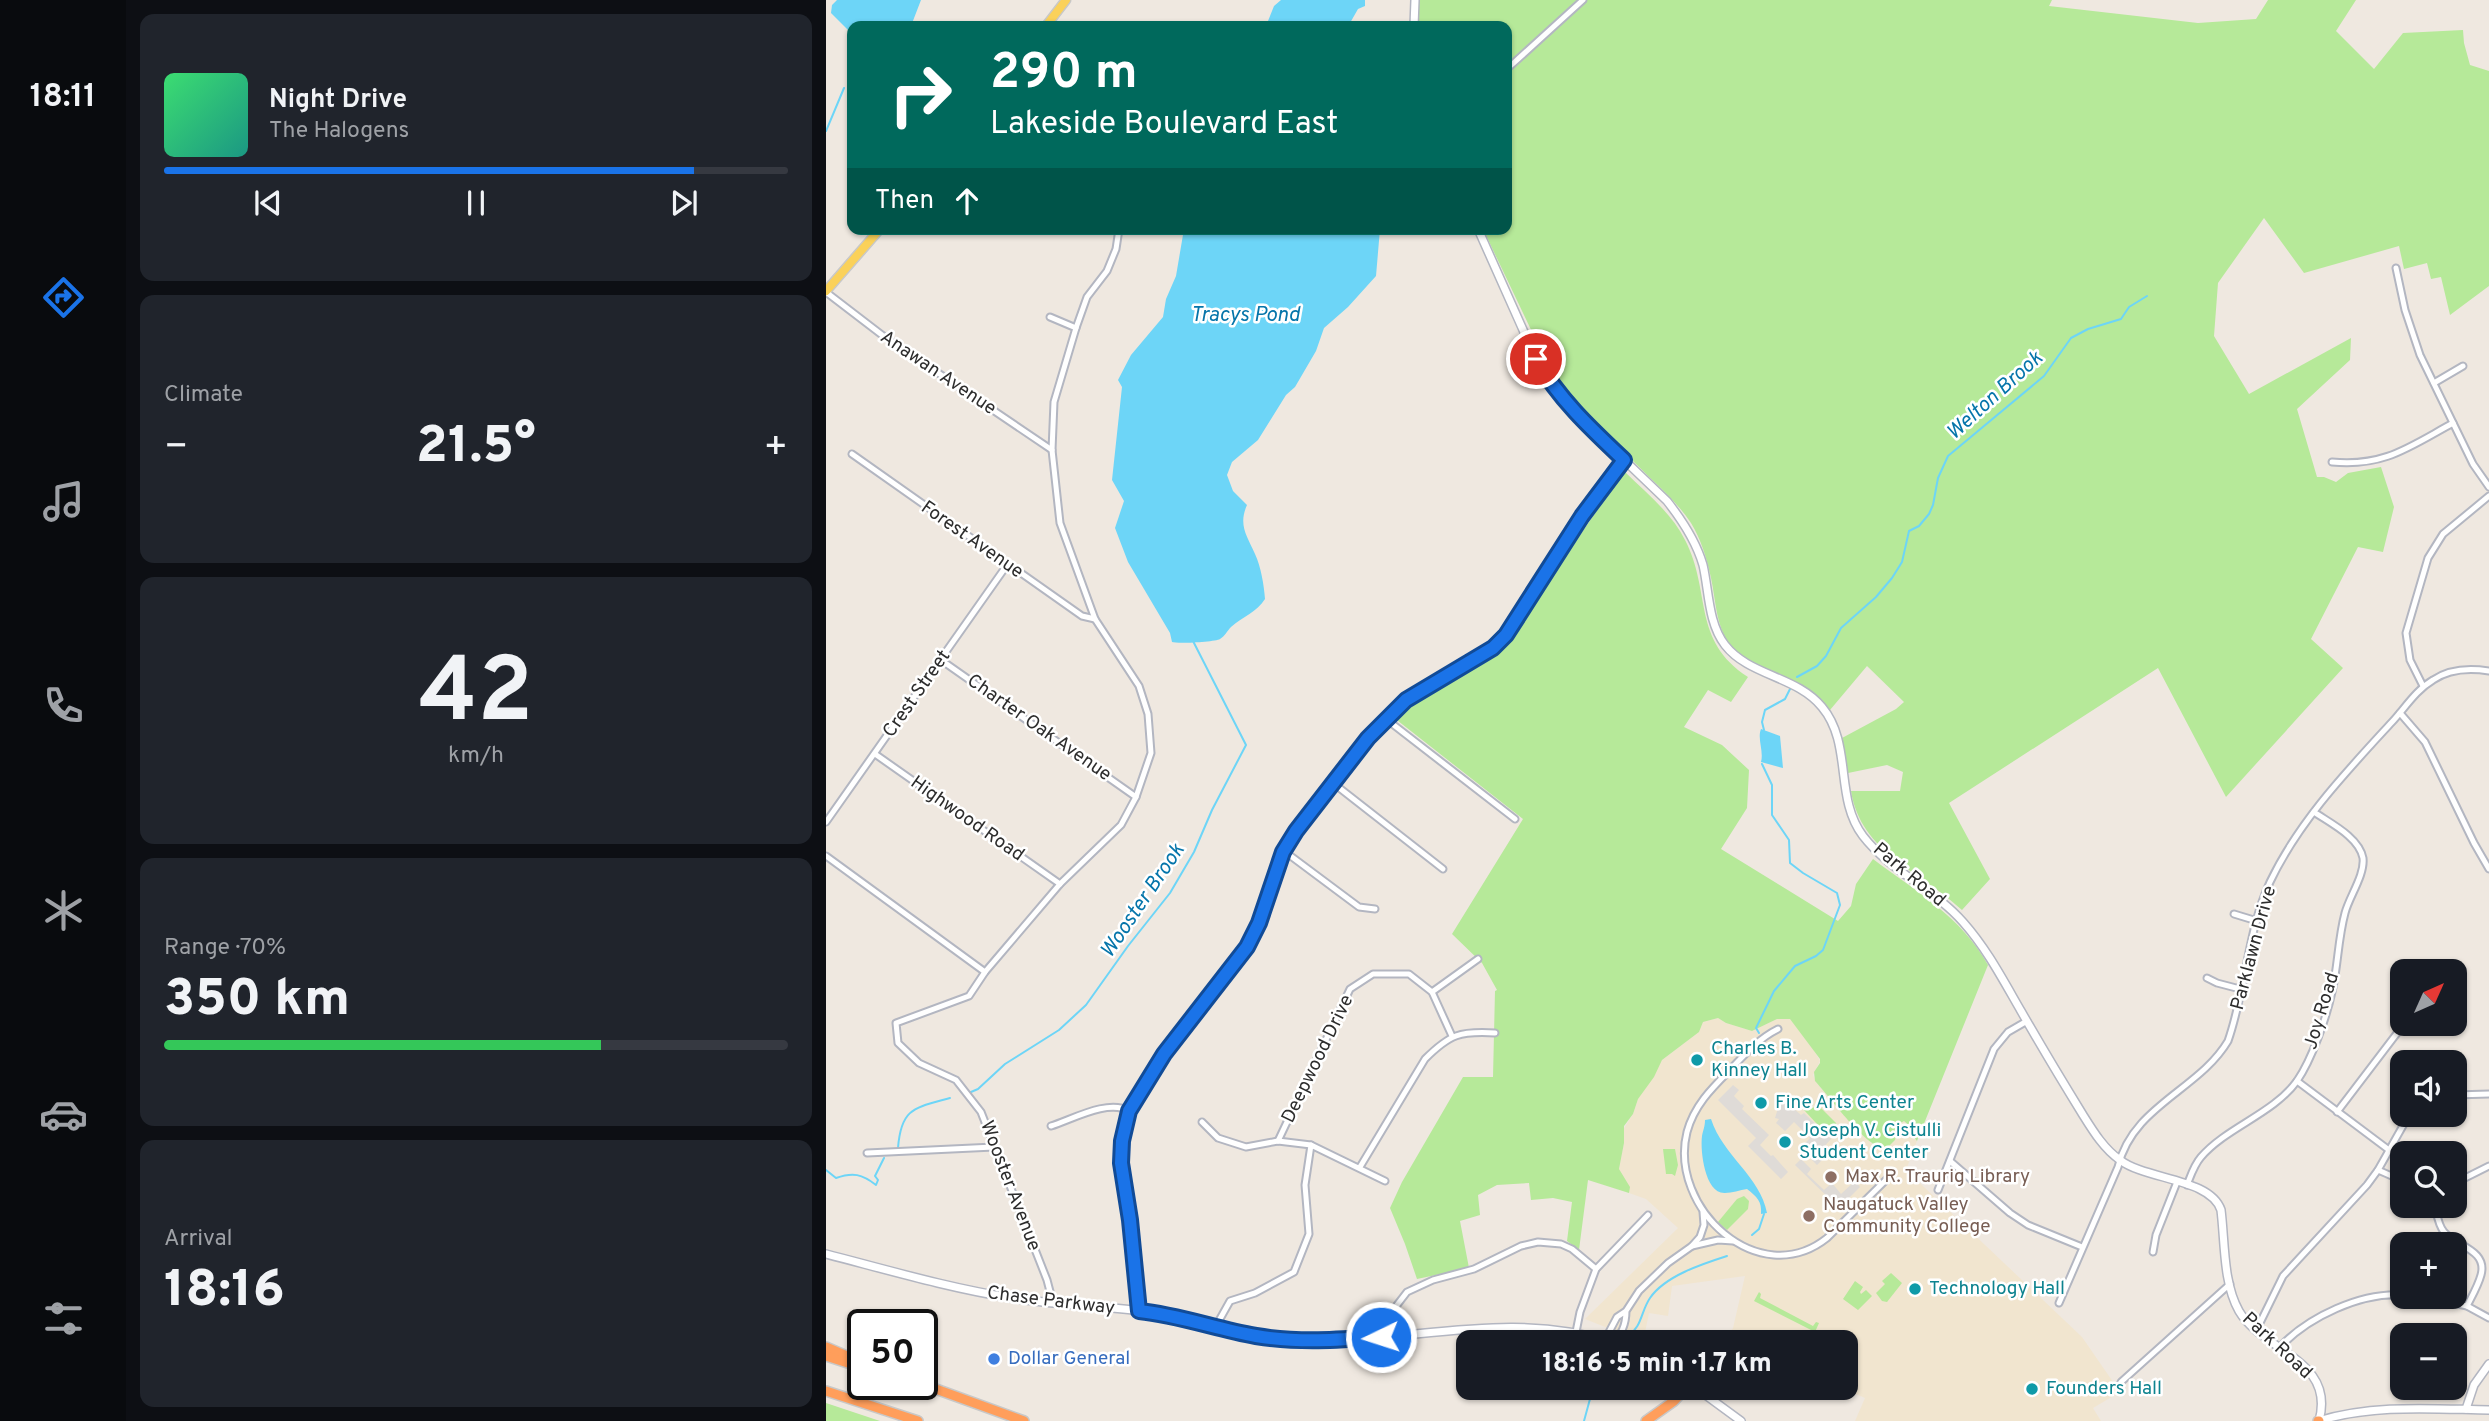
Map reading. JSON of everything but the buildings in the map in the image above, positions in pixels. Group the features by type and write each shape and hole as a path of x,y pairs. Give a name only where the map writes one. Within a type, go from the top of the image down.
{"highway":[{"path":"826,1347 847,1357"},
{"path":"826,1356 847,1361"},
{"path":"938,1390 1024,1421"},
{"path":"826,1391 918,1421"},
{"path":"938,1392 970,1402"},
{"path":"1646,1421 1675,1400"}],"main road":[{"path":"1050,21 1066,0"},
{"path":"1414,21 1415,0"},
{"path":"826,292 875,235"},
{"name":"Park Road","path":"1481,235 1549,382 1571,409 1667,501 1689,532 1703,564 1715,628 1726,646 1740,659 1799,687 1825,710 1839,740 1849,807 1864,837 1890,863 1942,901 1965,924 1995,965 2095,1134 2119,1160 2208,1193 2219,1206 2230,1284 2240,1313 2256,1331 2299,1361 2314,1377 2322,1405 2318,1421"},
{"path":"1139,1311 1121,1163 1122,1141 1129,1111 1164,1054 1247,947 1259,923 1284,851 1296,831 1368,738 1406,700 1493,648 1506,635 1582,516 1624,460"},
{"name":"Chase Parkway","path":"826,1254 964,1289 1053,1303 1169,1315 1244,1334 1288,1340 1320,1341 1456,1330"},
{"name":"Chase Parkway","path":"1461,1330 1506,1326 1561,1330"},
{"path":"2466,1409 2474,1385 2489,1364"},
{"path":"1712,1400 1741,1421"},
{"path":"2318,1421 2340,1415 2392,1409 2489,1410"}],"street":[{"path":"1512,64 1575,4 1583,0"},
{"path":"826,856 985,972 1060,884 1121,825 1136,797 1151,753 1148,713 1139,686 1095,619 1060,523 1052,450 1054,402 1076,328 1087,298 1112,260 1118,235"},
{"path":"2396,268 2412,334 2473,464 2489,487"},
{"name":"Anawan Avenue","path":"826,292 882,335 1052,450"},
{"path":"1050,317 1076,328"},
{"path":"2434,383 2463,366"},
{"path":"2332,461 2354,464 2386,458 2453,423"},
{"name":"Forest Avenue","path":"852,454 1082,616 1095,619"},
{"path":"2423,686 2410,660 2406,633 2428,558 2443,534 2489,496"},
{"name":"Crest Street","path":"826,822 1007,565"},
{"name":"Charter Oak Avenue","path":"941,660 1136,797"},
{"name":"Parklawn Drive","path":"2059,1303 2120,1152 2156,1106 2220,1055 2234,1025 2257,921 2270,883 2314,812 2423,686 2442,675 2457,671 2489,671"},
{"path":"2400,713 2425,742 2489,869"},
{"path":"1386,719 1515,819"},
{"name":"Highwood Road","path":"874,754 1060,884"},
{"path":"1333,783 1443,869"},
{"name":"Joy Road","path":"2187,1185 2200,1157 2257,1116 2297,1081 2327,1011 2344,916 2362,870 2363,860 2357,845 2314,812"},
{"path":"1284,851 1359,907 1375,909"},
{"path":"2234,914 2257,921"},
{"path":"1452,1036 1432,992 1478,960"},
{"name":"Wooster Avenue","path":"985,972 969,996 896,1024 898,1043 919,1063 956,1080 981,1112 1047,1280 1053,1303"},
{"name":"Deepwood Drive","path":"1278,1141 1350,989 1373,974 1409,974 1432,992"},
{"path":"2207,978 2240,989"},
{"path":"1938,1190 1994,1049 2008,1032 2027,1021"},
{"path":"1732,1241 1703,1212 1692,1193 1685,1167 1684,1150 1691,1118 1709,1091 1759,1040 1778,1029"},
{"path":"1360,1167 1425,1059 1452,1036 1495,1033"},
{"path":"2337,1111 2395,1036"},
{"path":"2297,1081 2389,1150"},
{"path":"2467,1095 2489,1094"},
{"path":"1051,1126 1104,1108 1117,1107 1129,1111"},
{"path":"1202,1122 1218,1138 1246,1147 1278,1141 1311,1145 1385,1181"},
{"path":"2256,1331 2283,1276 2378,1170 2402,1127"},
{"path":"1216,1326 1230,1301 1255,1293 1294,1272 1309,1234 1305,1185 1311,1145"},
{"path":"867,1153 995,1147"},
{"path":"1950,1161 2010,1213 2028,1224 2082,1247"},
{"path":"2467,1177 2489,1166"},
{"path":"2378,1170 2390,1175"},
{"path":"1692,1246 1718,1240 1732,1241 1772,1255 1793,1254 1815,1247 1832,1234 1892,1174"},
{"path":"2153,1252 2156,1235 2177,1182"},
{"path":"1610,1330 1619,1315 1626,1311 1653,1277 1700,1237 1704,1225 1703,1212"},
{"path":"1576,1330 1596,1269 1648,1215"},
{"path":"1381,1337 1387,1318 1407,1292 1433,1280 1474,1269 1521,1246 1538,1241 1561,1244 1572,1249 1596,1269"},
{"path":"2467,1249 2478,1256 2482,1266 2481,1275 2467,1306 2489,1318"},
{"path":"2121,1382 2230,1284"},
{"path":"2280,1347 2322,1315 2350,1303 2390,1297"},
{"path":"1622,1330 1626,1311"}],"shaded area":[{"name":"Naugatuck Valley Community College","path":"1718,1018 1752,1031 1777,1019 1790,1019 1808,1040 1820,1061 1813,1075 1816,1082 1859,1132 1877,1148 1886,1149 1895,1140 1900,1122 1905,1121 1909,1125 1912,1136 1917,1141 1906,1170 2082,1337 2120,1392 2093,1408 2101,1421 1855,1421 1865,1398 1858,1395 1858,1330 1732,1330 1745,1276 1672,1286 1668,1316 1649,1313 1645,1330 1613,1330 1585,1319 1678,1228 1646,1199 1629,1193 1619,1169 1624,1143 1623,1130 1662,1060 1699,1032 1703,1022"},
{"path":"1733,1085 1739,1090 1734,1096 1744,1106 1742,1109 1769,1135 1760,1145 1788,1172 1781,1179 1748,1146 1756,1138 1718,1100"},
{"path":"1784,1100 1801,1115 1804,1113 1831,1139 1822,1149 1827,1155 1817,1165 1811,1159 1815,1154 1813,1152 1810,1156 1801,1148 1810,1138 1794,1122 1785,1131 1776,1123 1779,1119 1775,1118 1779,1105"},
{"path":"1801,1159 1811,1169 1807,1174 1824,1190 1832,1183 1841,1194 1855,1181 1860,1187 1839,1208 1795,1165"}],"green space":[{"path":"1418,0 2052,0 2049,6 2198,23 2256,19 2268,0 2356,0 2336,31 2374,69 2403,33 2463,30 2470,65 2489,71 2489,286 2450,315 2441,277 2431,279 2427,263 2404,269 2399,246 2304,273 2264,218 2218,283 2214,336 2249,394 2351,338 2350,360 2297,409 2317,477 2336,482 2348,473 2381,467 2394,507 2383,552 2358,547 2311,639 2343,668 2226,797 2158,668 1949,803 1990,879 1962,910 1879,846 1857,812 1851,791 1900,791 1903,772 1887,765 1848,773 1842,738 1904,702 1867,666 1830,710 1808,690 1756,666 1733,648 1723,633 1706,556 1691,523 1671,498 1586,415 1553,376 1486,235 1512,235 1512,21 1418,21"},
{"path":"1624,471 1673,520 1693,559 1710,631 1730,663 1748,677 1731,702 1708,690 1684,727 1722,745 1749,770 1747,808 1721,849 1838,921 1851,906 1856,884 1873,859 1951,919 1965,933 1988,965 1917,1141 1904,1121 1899,1124 1895,1140 1886,1149 1878,1147 1859,1131 1815,1081 1814,1072 1820,1059 1790,1019 1777,1019 1752,1031 1718,1018 1703,1022 1699,1032 1662,1060 1624,1126 1619,1169 1630,1187 1629,1193 1588,1180 1579,1250 1567,1241 1572,1202 1553,1198 1531,1200 1529,1183 1497,1185 1478,1195 1480,1215 1460,1221 1469,1268 1417,1279 1390,1208 1402,1182 1463,1077 1493,1077 1497,990 1482,963 1452,934 1523,819 1393,717 1506,643"},
{"path":"1819,1106 1836,1123 1837,1127 1828,1136 1804,1110"},
{"path":"1663,1149 1675,1149 1678,1165 1675,1176 1666,1174"},
{"path":"1744,1196 1749,1201 1748,1209 1727,1230 1718,1222 1737,1199"},
{"path":"1891,1273 1902,1283 1887,1302 1882,1301 1876,1293 1885,1284 1882,1281"},
{"path":"1855,1281 1863,1287 1861,1294 1866,1290 1872,1296 1858,1310 1843,1299"},
{"path":"1759,1292 1760,1298 1813,1326 1816,1322 1819,1323 1816,1330 1811,1330 1754,1301"},
{"path":"826,1403 880,1421 826,1421"}],"water":[{"path":"837,0 921,0 913,21 847,21 847,29 831,13 832,5"},
{"path":"1281,0 1365,0 1365,6 1358,9 1351,21 1268,21 1274,6"},
{"name":"Tracys Pond","path":"1183,235 1379,235 1376,276 1348,307 1324,328 1316,351 1295,387 1286,395 1258,440 1232,462 1227,475 1233,491 1247,505 1243,525 1259,565 1265,599 1220,639 1204,642 1172,642 1170,633 1128,562 1115,528 1124,501 1112,480 1122,387 1118,380 1131,355 1163,317 1166,299 1176,276"},
{"path":"1761,729 1780,736 1783,768 1761,762"},
{"path":"1711,1119 1724,1144 1757,1188 1767,1213 1761,1214 1758,1200 1747,1189 1725,1193 1713,1187 1708,1179 1703,1161 1702,1136 1705,1120"}],"waterway":[{"path":"826,131 844,88"},
{"name":"Welton Brook","path":"1797,677 1817,666 1826,656 1841,628 1876,597 1892,578 1902,562 1909,531 1919,526 1929,514 1938,478 1948,456 2044,376 2071,338 2088,329 2121,319 2129,307 2147,296"},
{"name":"Wooster Brook","path":"971,1092 978,1089 1005,1064 1059,1030 1086,1005 1170,893 1194,852 1212,810 1246,745 1193,641"},
{"name":"Welton Brook","path":"1764,730 1762,722 1765,710 1785,699 1790,689"},
{"name":"Welton Brook","path":"1759,1033 1756,1028 1774,991 1795,966 1823,950 1840,905 1837,893 1790,863 1789,840 1772,815 1772,785 1762,764"},
{"name":"Wooster Brook","path":"898,1148 906,1117 927,1104 950,1098"},
{"name":"Wooster Brook","path":"826,1170 836,1178 857,1175 876,1185 878,1180 875,1176 884,1158"},
{"name":"Welton Brook","path":"1752,1235 1759,1229 1764,1214"},
{"name":"Welton Brook","path":"1634,1330 1650,1298 1665,1283 1727,1256"},
{"name":"Welton Brook","path":"1584,1421 1590,1400"}],"place":[{"name":"Charles B. Kinney Hall","path":"1697,1060"},
{"name":"Fine Arts Center","path":"1761,1103"},
{"name":"Joseph V. Cistulli Student Center","path":"1785,1142"},
{"name":"Max R. Traurig Library","path":"1831,1177"},
{"name":"Naugatuck Valley Community College","path":"1809,1216"},
{"name":"Technology Hall","path":"1915,1289"},
{"name":"Dollar General","path":"994,1359"},
{"name":"Founders Hall","path":"2032,1389"}],"route":[{"path":"1381,1337 1320,1341 1273,1339 1169,1315 1139,1311 1121,1163 1122,1141 1129,1111 1164,1054 1247,947 1259,923 1283,852 1296,831 1368,738 1406,700 1493,648 1506,635 1582,516 1624,460 1571,409 1549,382 1536,359"}]}
